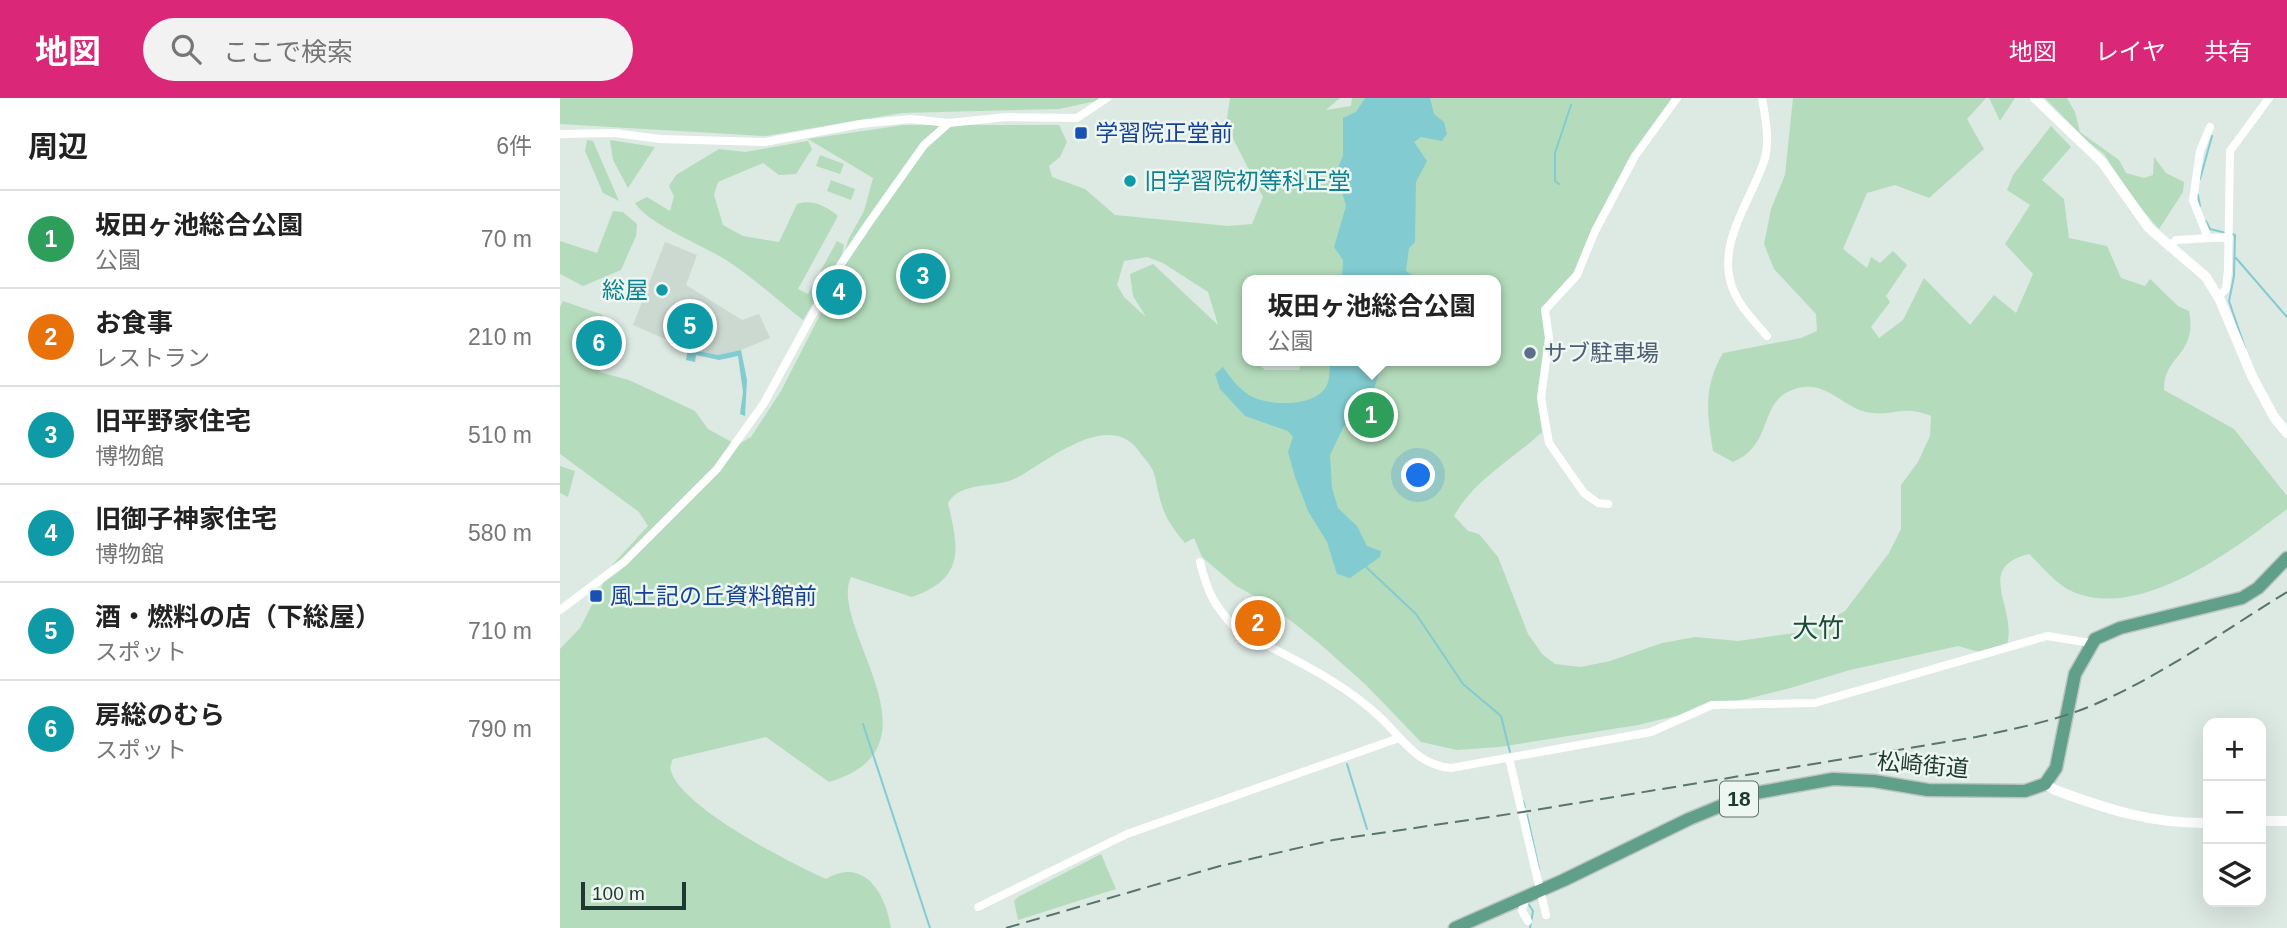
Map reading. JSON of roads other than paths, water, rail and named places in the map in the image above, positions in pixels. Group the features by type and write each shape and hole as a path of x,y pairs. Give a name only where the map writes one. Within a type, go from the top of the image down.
{"main road":[{"path":"2045,784 2059,760 2075,674 2091,642 2100,635 2120,628 2242,598 2258,588 2287,558"},
{"name":"松崎街道","path":"1455,928 1689,819 1750,794 1786,785 1833,779 1874,781 1928,790 2003,791 2035,790 2045,784"}],"street":[{"path":"560,134 614,134 660,139 765,142 860,124 911,119 949,123 1006,117 1077,118 1107,98"},
{"path":"1608,504 1598,503 1584,493 1549,443 1541,398 1549,338 1545,310 1577,275 1595,231 1635,156 1677,98"},
{"path":"1762,98 1767,123 1766,155 1740,209 1729,268 1732,287 1767,336"},
{"path":"2035,98 2102,162 2138,216 2169,247 2206,277 2218,297 2252,376 2274,417 2287,433"},
{"path":"2218,297 2226,289 2230,151 2269,98"},
{"path":"560,610 624,562 717,469 764,403 837,270 924,145 949,123"},
{"path":"2208,238 2193,200 2200,152 2210,127"},
{"path":"2169,247 2176,240 2229,237"},
{"path":"1200,562 1203,580 1220,612 1236,629 1360,699 1419,758 1436,766 1468,766 1651,732 1712,705 1815,703 2047,636 2091,642"},
{"path":"978,907 1127,834 1399,738"},
{"path":"1509,758 1546,915"},
{"path":"2045,784 2055,790 2133,816 2176,823 2203,823"},
{"path":"2266,821 2287,821"},
{"path":"1526,896 1522,911 1528,921"}],"water":[{"path":"1365,98 1430,98 1434,114 1444,122 1447,134 1442,141 1421,137 1414,142 1427,161 1416,182 1415,242 1409,248 1406,271 1412,275 1342,275 1343,260 1334,247 1346,206 1336,172 1343,156 1343,118 1356,112"},
{"path":"688,349 718,355 741,350 747,380 745,416 740,414 743,392 738,356 719,360 696,355 695,362 686,360"},
{"path":"1381,366 1367,410 1344,426 1330,455 1332,488 1338,508 1357,526 1367,546 1381,551 1380,557 1350,578 1337,574 1327,542 1308,511 1288,452 1293,437 1288,431 1245,416 1220,389 1215,374 1223,367 1249,395 1267,401 1289,403 1301,402 1320,394 1328,384 1330,367"}],"waterway":[{"path":"1559,184 1555,181 1555,153 1571,105"},
{"path":"2200,179 2212,136"},
{"path":"2198,195 2200,206"},
{"path":"2206,221 2210,229 2226,233"},
{"path":"2232,234 2235,235 2234,276 2229,301 2245,348"},
{"path":"2236,258 2287,317"},
{"path":"1366,567 1416,614 1463,684 1501,716 1510,752"},
{"path":"863,724 930,928"},
{"path":"1347,764 1367,829"},
{"path":"1523,801 1525,807"},
{"path":"1527,815 1539,869"},
{"path":"1529,905 1533,911 1530,928"}],"railway":[{"path":"1006,928 1220,866 1333,840 1523,812 1976,737 2045,721 2086,708 2138,683 2287,592"}],"place":[{"name":"学習院正堂前","path":"1081,133"},
{"name":"旧学習院初等科正堂","path":"1130,181"},
{"name":"旧平野家住宅","path":"923,276"},
{"name":"総屋","path":"662,290"},
{"name":"旧御子神家住宅","path":"839,292"},
{"name":"酒・燃料の店（下総屋）","path":"690,326"},
{"name":"房総のむら","path":"599,343"},
{"name":"サブ駐車場","path":"1530,353"},
{"name":"坂田ヶ池総合公園","path":"1371,415"},
{"name":"風土記の丘資料館前","path":"596,596"},
{"name":"お食事","path":"1258,623"}],"district":[{"name":"大竹","path":"1818,628"}]}
